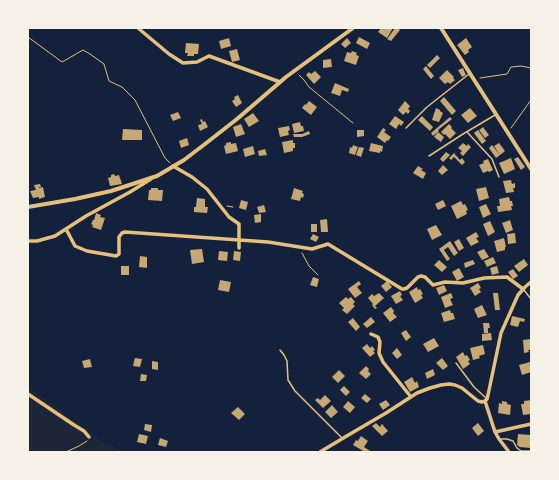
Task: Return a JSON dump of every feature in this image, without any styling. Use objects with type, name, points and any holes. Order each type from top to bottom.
[{"type":"street","points":[[138,28],[169,54],[183,63],[196,62],[209,56],[280,82]]},
{"type":"street","points":[[28,241],[55,236],[86,216],[184,160],[232,123],[294,70],[353,28]]},
{"type":"street","points":[[441,28],[531,169]]},
{"type":"street","points":[[173,166],[192,177],[207,189],[229,217],[239,224],[239,248]]},
{"type":"street","points":[[28,207],[111,191],[157,176]]},
{"type":"street","points":[[66,229],[75,246],[116,256],[119,254],[120,237],[122,233],[125,232],[268,242],[312,249],[328,244],[404,289],[421,276],[425,277],[433,285],[445,282],[463,283],[484,278],[507,277],[523,289]]},
{"type":"street","points":[[509,452],[494,432],[486,400],[501,334],[514,301],[523,289],[531,282]]},
{"type":"street","points":[[371,334],[378,337],[380,342],[380,357],[383,362],[411,397]]},
{"type":"street","points":[[320,452],[423,390],[441,385],[455,384],[478,400],[482,402],[486,400]]},
{"type":"street","points":[[28,394],[84,431],[89,437]]},
{"type":"street","points":[[494,432],[531,424]]},
{"type":"lane","points":[[406,128],[427,107],[471,73]]},
{"type":"lane","points":[[430,156],[497,114]]},
{"type":"lane","points":[[467,132],[492,159],[499,177]]},
{"type":"lane","points":[[523,289],[531,299]]},
{"type":"lane","points":[[280,350],[284,354],[287,361],[288,380],[295,391],[342,438]]},
{"type":"lane","points":[[456,363],[486,400]]},
{"type":"lane","points":[[499,439],[513,441],[517,448],[521,451],[531,451]]},
{"type":"path","points":[[28,37],[62,62],[83,50],[104,64],[109,81],[122,87],[135,100],[165,158],[173,166]]},
{"type":"path","points":[[474,79],[506,74],[511,67],[521,66],[531,68]]},
{"type":"path","points":[[294,70],[309,87],[353,123]]},
{"type":"path","points":[[508,131],[531,100]]},
{"type":"path","points":[[299,247],[309,266],[318,275]]},
{"type":"path","points":[[66,452],[85,442],[89,437]]},
{"type":"shaded area","points":[[28,386],[103,442],[125,452],[28,452]]},
{"type":"building","points":[[381,28],[393,28],[387,38],[378,32]]},
{"type":"building","points":[[395,28],[400,30],[391,41],[387,39]]},
{"type":"building","points":[[359,37],[370,43],[367,49],[356,43]]},
{"type":"building","points":[[229,38],[231,46],[221,49],[219,41]]},
{"type":"building","points":[[347,38],[351,43],[345,48],[341,44]]},
{"type":"building","points":[[466,38],[472,47],[465,55],[457,45]]},
{"type":"building","points":[[186,43],[199,44],[198,54],[194,54],[194,56],[187,56],[188,53],[185,53]]},
{"type":"building","points":[[237,49],[240,60],[232,62],[229,51]]},
{"type":"building","points":[[352,51],[357,53],[356,55],[359,56],[356,65],[344,61],[347,52],[351,53]]},
{"type":"building","points":[[437,55],[440,58],[430,68],[427,65]]},
{"type":"building","points":[[331,59],[332,67],[323,68],[323,60]]},
{"type":"building","points":[[426,66],[434,76],[431,79],[423,69]]},
{"type":"building","points":[[463,68],[466,75],[462,77],[458,70]]},
{"type":"building","points":[[447,70],[455,80],[450,84],[448,82],[445,84],[439,78]]},
{"type":"building","points":[[315,71],[321,77],[314,84],[306,75],[309,72],[311,74]]},
{"type":"building","points":[[335,83],[349,89],[348,92],[342,90],[340,96],[331,93]]},
{"type":"building","points":[[238,95],[242,103],[236,107],[232,101],[235,99],[234,97]]},
{"type":"building","points":[[444,97],[456,111],[452,115],[440,101]]},
{"type":"building","points":[[309,101],[317,107],[311,115],[302,108]]},
{"type":"building","points":[[405,101],[410,106],[408,109],[410,111],[408,114],[406,112],[403,115],[398,110]]},
{"type":"building","points":[[436,108],[443,113],[439,122],[432,120]]},
{"type":"building","points":[[470,108],[477,116],[468,123],[461,115]]},
{"type":"building","points":[[178,112],[181,118],[173,121],[170,115]]},
{"type":"building","points":[[253,113],[259,121],[249,127],[244,119]]},
{"type":"building","points":[[395,116],[404,122],[401,126],[399,124],[396,129],[389,124]]},
{"type":"building","points":[[422,116],[433,127],[430,131],[418,120]]},
{"type":"building","points":[[450,117],[452,119],[433,136],[431,133]]},
{"type":"building","points":[[202,119],[208,127],[200,131],[198,125],[202,124],[200,120]]},
{"type":"building","points":[[300,122],[304,131],[294,133],[292,124]]},
{"type":"building","points":[[241,124],[245,134],[236,137],[233,127]]},
{"type":"building","points":[[449,124],[456,133],[450,139],[441,132]]},
{"type":"building","points":[[289,126],[289,135],[280,137],[278,128]]},
{"type":"building","points":[[483,127],[489,135],[485,138],[479,130]]},
{"type":"building","points":[[383,128],[386,130],[384,132],[391,137],[385,143],[377,137]]},
{"type":"building","points":[[123,129],[142,130],[142,140],[122,140]]},
{"type":"building","points":[[357,130],[364,130],[364,136],[357,137]]},
{"type":"building","points":[[478,130],[486,141],[482,144],[474,133]]},
{"type":"building","points":[[309,131],[310,134],[302,137],[294,137],[293,134],[302,134]]},
{"type":"building","points":[[438,132],[444,137],[441,142],[434,137]]},
{"type":"building","points":[[187,138],[189,145],[181,148],[179,141]]},
{"type":"building","points":[[293,140],[293,143],[295,143],[295,148],[293,148],[293,151],[284,153],[282,142]]},
{"type":"building","points":[[231,142],[231,144],[236,143],[238,151],[226,154],[224,146],[226,143]]},
{"type":"building","points":[[371,143],[383,146],[382,152],[369,151]]},
{"type":"building","points":[[463,143],[467,146],[468,144],[471,147],[463,156],[460,153],[462,151],[458,148]]},
{"type":"building","points":[[499,143],[505,151],[500,155],[494,146]]},
{"type":"building","points":[[353,145],[358,147],[355,155],[349,153],[350,147],[352,148]]},
{"type":"building","points":[[492,145],[500,155],[496,158],[489,148]]},
{"type":"building","points":[[253,146],[255,154],[245,157],[243,149]]},
{"type":"building","points":[[359,147],[364,148],[361,157],[356,155]]},
{"type":"building","points":[[265,149],[267,155],[259,156],[258,151]]},
{"type":"building","points":[[446,152],[450,155],[443,162],[440,159]]},
{"type":"building","points":[[454,153],[460,160],[462,158],[465,162],[462,165],[454,157],[451,160],[449,158]]},
{"type":"building","points":[[518,157],[525,167],[521,170],[514,159]]},
{"type":"building","points":[[511,158],[515,169],[504,174],[499,163]]},
{"type":"building","points":[[488,159],[493,170],[483,173],[479,165]]},
{"type":"building","points":[[443,165],[448,170],[442,175],[438,171]]},
{"type":"building","points":[[418,166],[426,173],[423,179],[413,173]]},
{"type":"building","points":[[114,174],[115,176],[119,175],[122,184],[110,186],[108,178]]},
{"type":"building","points":[[511,180],[512,184],[515,183],[515,188],[513,188],[514,192],[506,193],[503,181]]},
{"type":"building","points":[[40,184],[41,187],[39,188],[43,187],[45,197],[39,199],[39,197],[33,198],[30,191],[36,190],[34,185]]},
{"type":"building","points":[[486,187],[489,198],[479,201],[476,189]]},
{"type":"building","points":[[151,188],[163,190],[162,201],[148,200],[149,190],[151,190]]},
{"type":"building","points":[[294,188],[303,191],[303,198],[301,197],[300,201],[291,199]]},
{"type":"building","points":[[509,197],[510,201],[512,201],[512,210],[498,212],[497,206],[500,206],[499,199]]},
{"type":"building","points":[[197,198],[205,199],[205,207],[208,207],[207,213],[194,212]]},
{"type":"building","points":[[241,200],[248,202],[246,210],[239,208]]},
{"type":"building","points":[[443,200],[446,206],[438,210],[435,204]]},
{"type":"building","points":[[461,201],[463,205],[465,204],[468,210],[466,211],[467,214],[457,219],[451,206]]},
{"type":"building","points":[[486,204],[491,214],[483,218],[479,207]]},
{"type":"building","points":[[264,205],[266,212],[259,213],[257,207]]},
{"type":"building","points":[[96,213],[101,215],[100,217],[105,218],[101,230],[92,227],[93,225],[91,224]]},
{"type":"building","points":[[261,214],[261,222],[255,223],[254,215]]},
{"type":"building","points":[[327,219],[328,232],[321,232],[320,220]]},
{"type":"building","points":[[510,220],[513,230],[506,233],[502,223]]},
{"type":"building","points":[[490,221],[495,232],[488,236],[483,224]]},
{"type":"building","points":[[311,224],[317,224],[317,232],[311,232]]},
{"type":"building","points":[[436,225],[442,235],[432,240],[427,229]]},
{"type":"building","points":[[476,232],[479,237],[476,238],[479,242],[471,246],[466,238]]},
{"type":"building","points":[[515,233],[516,243],[508,244],[507,234]]},
{"type":"building","points":[[313,234],[319,237],[316,242],[310,239]]},
{"type":"building","points":[[504,238],[506,247],[505,250],[497,252],[494,241]]},
{"type":"building","points":[[459,239],[464,248],[459,251],[454,242]]},
{"type":"building","points":[[450,241],[458,253],[454,256],[448,247],[444,250],[450,259],[447,261],[439,249]]},
{"type":"building","points":[[202,249],[204,262],[192,264],[190,250]]},
{"type":"building","points":[[484,249],[489,257],[482,260],[477,252]]},
{"type":"building","points":[[219,251],[228,252],[227,261],[218,260]]},
{"type":"building","points":[[234,251],[241,252],[240,261],[233,260]]},
{"type":"building","points":[[140,256],[147,257],[147,268],[139,267]]},
{"type":"building","points":[[493,257],[496,263],[487,267],[484,261]]},
{"type":"building","points":[[524,259],[528,265],[519,272],[514,266]]},
{"type":"building","points":[[439,260],[447,267],[442,272],[434,265]]},
{"type":"building","points":[[473,260],[475,264],[465,268],[464,263]]},
{"type":"building","points":[[121,266],[129,266],[129,275],[121,275]]},
{"type":"building","points":[[497,266],[499,273],[492,275],[490,268]]},
{"type":"building","points":[[459,268],[464,277],[457,281],[452,272]]},
{"type":"building","points":[[513,269],[518,276],[513,279],[508,272]]},
{"type":"building","points":[[313,277],[319,279],[317,287],[310,285]]},
{"type":"building","points":[[220,280],[231,282],[229,292],[218,290]]},
{"type":"building","points":[[359,281],[361,284],[357,287],[362,293],[355,298],[348,289]]},
{"type":"building","points":[[387,281],[392,287],[386,292],[381,286]]},
{"type":"building","points":[[478,283],[481,288],[479,289],[481,292],[475,296],[470,288]]},
{"type":"building","points":[[444,285],[447,291],[439,295],[436,288]]},
{"type":"building","points":[[417,287],[423,294],[421,295],[423,298],[415,303],[409,292]]},
{"type":"building","points":[[400,291],[402,295],[400,296],[403,300],[396,304],[391,296]]},
{"type":"building","points":[[379,293],[384,298],[375,306],[377,308],[375,309],[368,298],[372,294],[374,296]]},
{"type":"building","points":[[451,293],[453,298],[450,299],[453,305],[445,308],[441,297]]},
{"type":"building","points":[[493,293],[498,293],[500,310],[495,310]]},
{"type":"building","points":[[346,297],[348,299],[351,297],[355,302],[353,304],[355,306],[347,314],[342,310],[344,308],[339,303]]},
{"type":"building","points":[[482,305],[487,315],[478,318],[474,309]]},
{"type":"building","points":[[391,307],[394,311],[393,313],[397,317],[390,322],[383,313]]},
{"type":"building","points":[[450,310],[455,319],[444,322],[441,313]]},
{"type":"building","points":[[512,316],[525,319],[524,322],[520,321],[518,327],[510,325]]},
{"type":"building","points":[[371,317],[375,322],[367,328],[363,324]]},
{"type":"building","points":[[353,318],[360,327],[356,331],[348,322]]},
{"type":"building","points":[[483,323],[489,323],[490,328],[488,328],[488,333],[484,333]]},
{"type":"building","points":[[406,330],[411,337],[406,341],[401,333]]},
{"type":"building","points":[[491,333],[492,340],[482,341],[482,334]]},
{"type":"building","points":[[434,338],[439,346],[428,352],[423,344]]},
{"type":"building","points":[[531,339],[531,350],[524,353],[523,340]]},
{"type":"building","points":[[367,344],[370,348],[372,346],[375,350],[373,351],[375,353],[370,357],[362,348]]},
{"type":"building","points":[[483,345],[485,354],[479,356],[480,358],[473,360],[470,348]]},
{"type":"building","points":[[397,348],[402,355],[397,359],[392,353]]},
{"type":"building","points":[[463,352],[470,360],[468,361],[470,364],[463,369],[456,357]]},
{"type":"building","points":[[135,358],[142,359],[140,367],[133,366]]},
{"type":"building","points":[[442,358],[448,366],[443,370],[436,363]]},
{"type":"building","points":[[90,359],[92,367],[84,368],[82,361]]},
{"type":"building","points":[[152,361],[158,362],[158,370],[152,369]]},
{"type":"building","points":[[530,362],[531,372],[522,375],[519,365]]},
{"type":"building","points":[[366,366],[371,374],[366,379],[359,373]]},
{"type":"building","points":[[433,369],[435,375],[427,379],[425,373]]},
{"type":"building","points":[[339,370],[345,376],[338,383],[332,377]]},
{"type":"building","points":[[141,374],[147,375],[146,381],[140,381]]},
{"type":"building","points":[[412,377],[415,383],[417,381],[419,387],[410,392],[404,382]]},
{"type":"building","points":[[344,386],[350,392],[346,396],[340,390]]},
{"type":"building","points":[[365,394],[371,399],[367,403],[361,398]]},
{"type":"building","points":[[325,395],[331,401],[323,408],[315,400],[318,398],[320,400]]},
{"type":"building","points":[[386,400],[390,405],[383,410],[379,404]]},
{"type":"building","points":[[531,400],[531,414],[523,415],[521,404],[524,404],[524,401]]},
{"type":"building","points":[[348,401],[355,407],[350,413],[343,407]]},
{"type":"building","points":[[502,401],[511,405],[510,415],[498,413],[499,403],[502,404]]},
{"type":"building","points":[[332,405],[338,412],[331,418],[325,412]]},
{"type":"building","points":[[238,407],[245,414],[239,420],[231,413]]},
{"type":"building","points":[[376,423],[380,427],[382,424],[388,431],[382,436],[372,426]]},
{"type":"building","points":[[478,423],[484,431],[478,436],[472,428]]},
{"type":"building","points":[[145,424],[152,425],[151,432],[144,430]]},
{"type":"building","points":[[139,434],[148,436],[146,444],[137,442]]},
{"type":"building","points":[[518,434],[531,435],[531,448],[519,447],[517,445]]},
{"type":"building","points":[[361,436],[368,441],[364,447],[370,451],[369,452],[365,452],[353,445]]},
{"type":"building","points":[[160,438],[168,441],[166,447],[158,445]]}]
